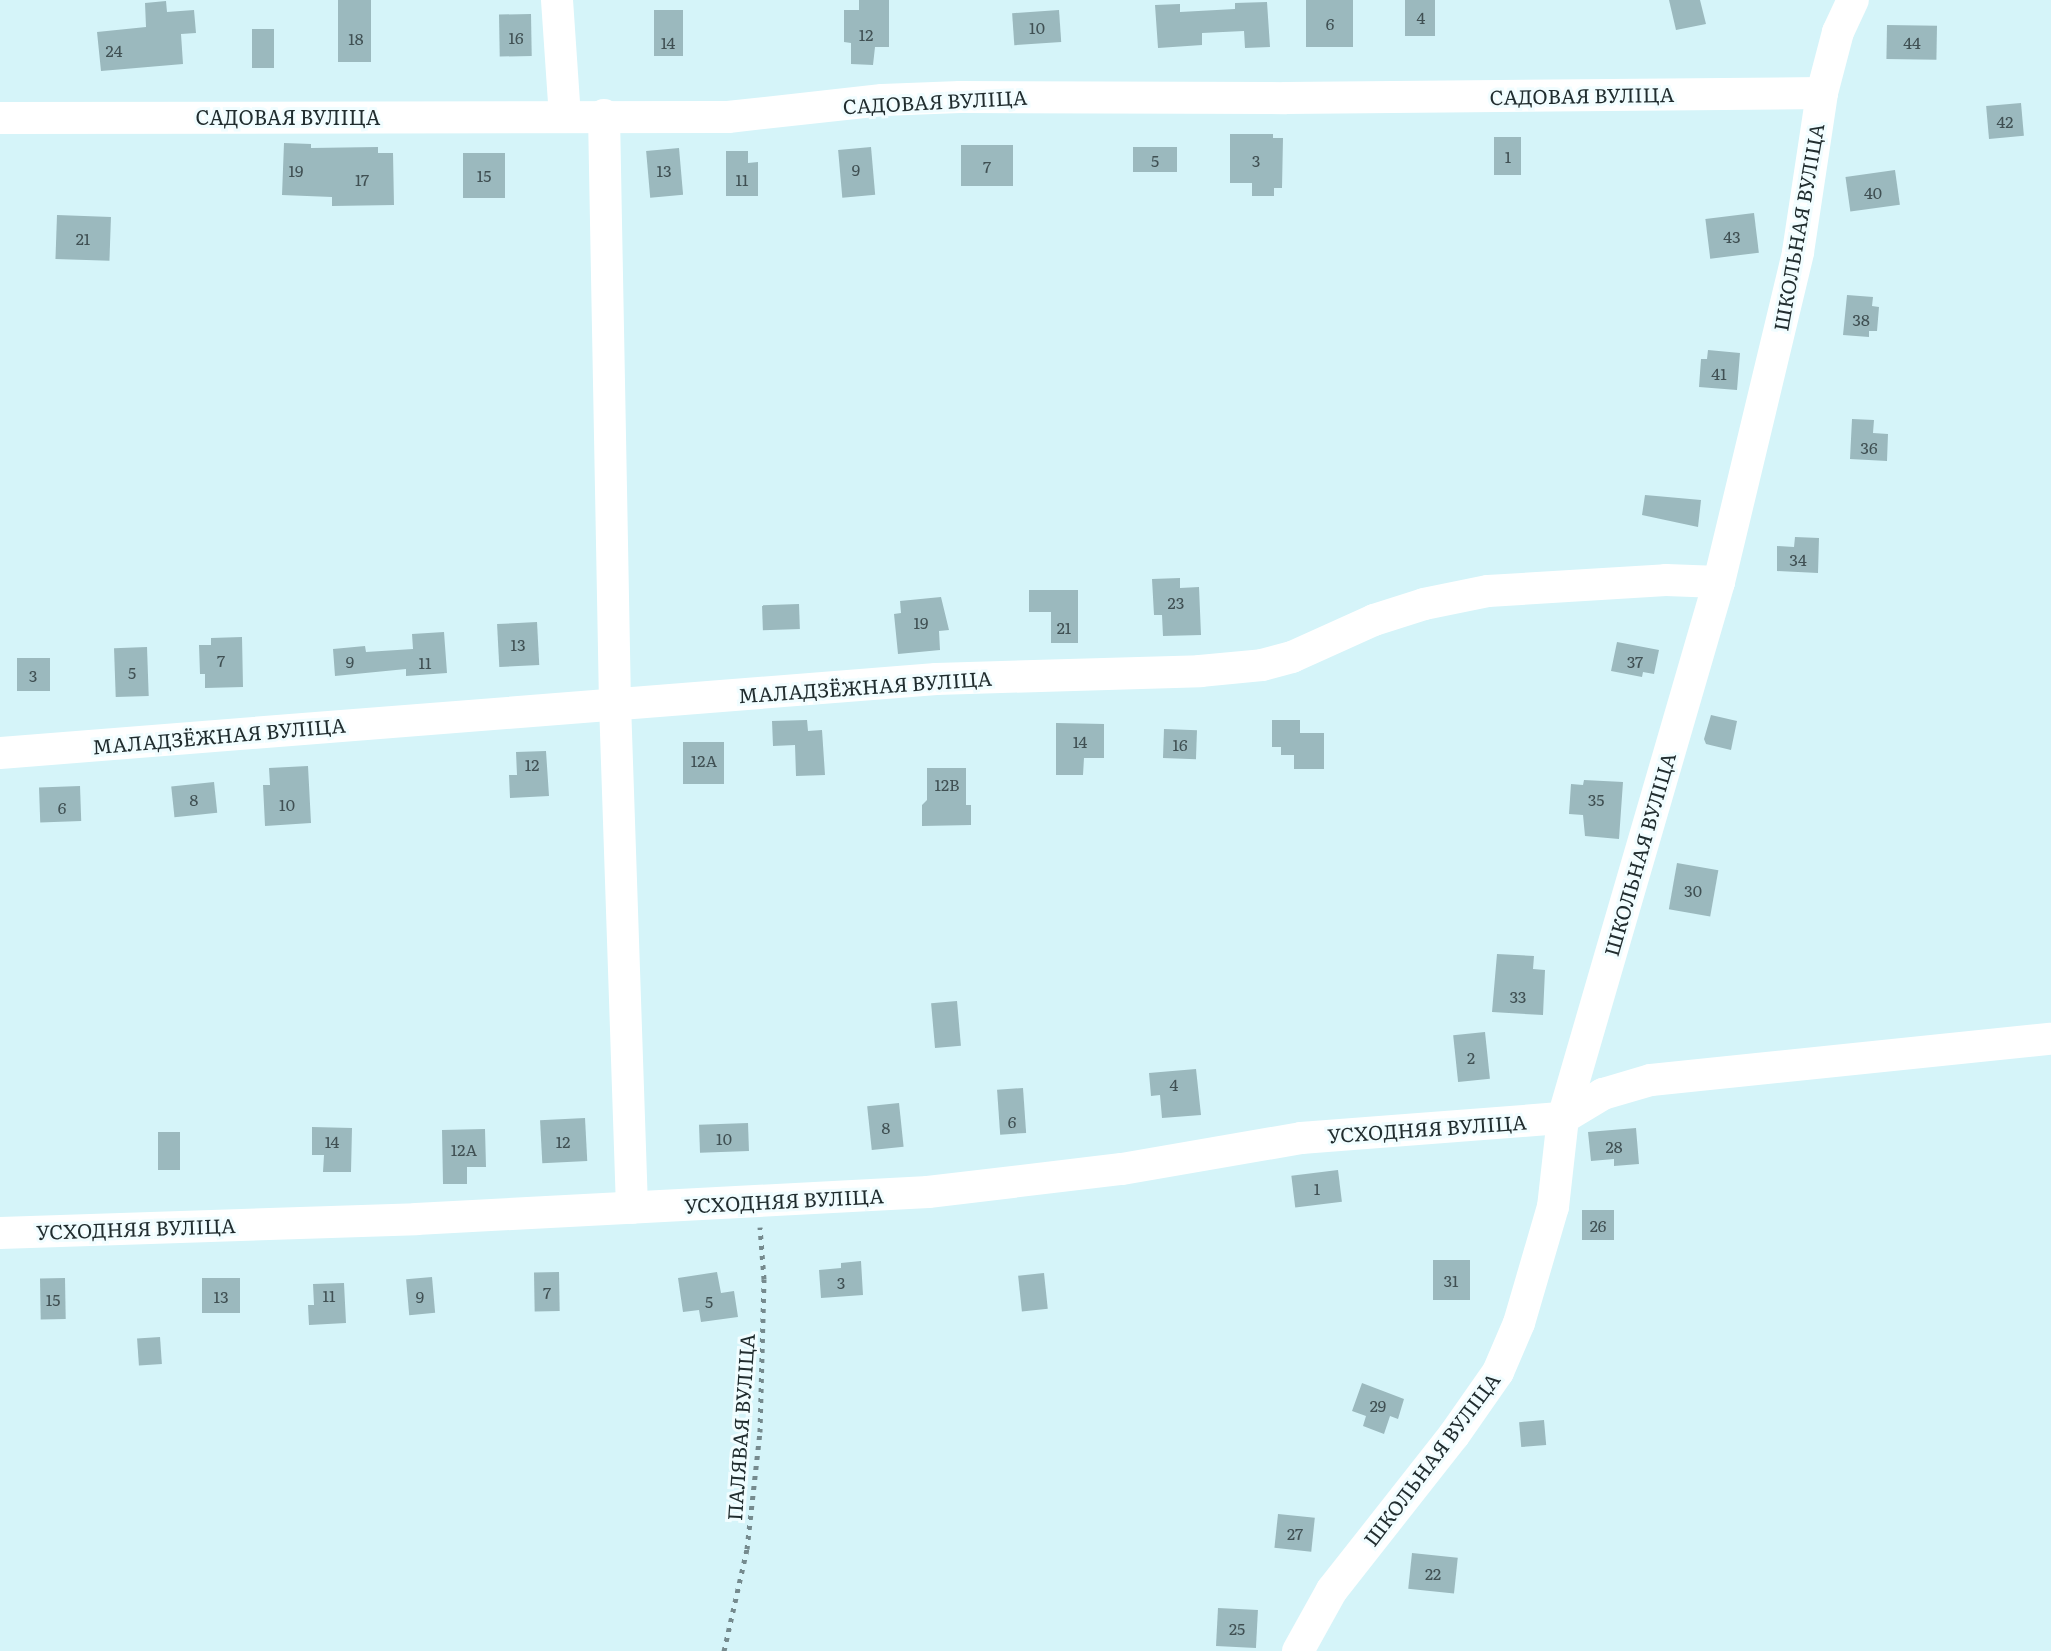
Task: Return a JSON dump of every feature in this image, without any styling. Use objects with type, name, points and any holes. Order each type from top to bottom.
[{"type":"street","points":[[557,0],[565,116]]},
{"type":"street","name":"ШКОЛЬНАЯ ВУЛІЦА","points":[[1298,1651],[1332,1590],[1454,1435],[1498,1372],[1519,1323],[1553,1207],[1563,1118],[1719,582],[1798,252],[1822,93],[1838,32],[1853,0]]},
{"type":"street","name":"САДОВАЯ ВУЛІЦА","points":[[0,118],[728,117],[882,100],[960,97],[1286,98],[1822,93]]},
{"type":"street","points":[[604,115],[615,703],[632,1208]]},
{"type":"street","name":"МАЛАДЗЁЖНАЯ ВУЛІЦА","points":[[0,753],[936,679],[1200,671],[1262,665],[1292,657],[1374,620],[1461,596],[1590,584],[1719,582]]},
{"type":"street","points":[[1563,1118],[1603,1094],[1651,1080],[2051,1039]]},
{"type":"street","name":"УСХОДНЯЯ ВУЛІЦА","points":[[0,1233],[416,1219],[928,1192],[1122,1169],[1301,1138],[1563,1118]]},
{"type":"path","name":"ПАЛЯВАЯ ВУЛІЦА","points":[[724,1651],[747,1549],[760,1432],[764,1279],[757,1202]]},
{"type":"building","points":[[338,0],[371,0],[371,62],[338,62]]},
{"type":"building","points":[[859,0],[889,0],[889,47],[875,47],[873,65],[851,64],[851,43],[844,42],[844,10],[859,10]]},
{"type":"building","points":[[1306,0],[1353,0],[1353,47],[1306,47]]},
{"type":"building","points":[[1405,0],[1435,0],[1435,36],[1405,36]]},
{"type":"building","points":[[1669,0],[1700,0],[1706,24],[1676,30]]},
{"type":"building","points":[[166,1],[167,12],[194,10],[196,33],[181,34],[183,64],[101,71],[97,32],[146,27],[145,3]]},
{"type":"building","points":[[1267,2],[1270,47],[1245,48],[1244,31],[1202,33],[1202,45],[1158,48],[1155,5],[1180,4],[1180,12],[1235,9],[1235,3]]},
{"type":"building","points":[[654,10],[683,10],[683,56],[654,56]]},
{"type":"building","points":[[1059,10],[1061,42],[1014,45],[1012,13]]},
{"type":"building","points":[[531,14],[532,56],[500,57],[499,15]]},
{"type":"building","points":[[1887,25],[1937,26],[1936,60],[1886,59]]},
{"type":"building","points":[[252,29],[274,29],[274,68],[252,68]]},
{"type":"building","points":[[2021,103],[2024,136],[1989,139],[1986,106]]},
{"type":"building","points":[[1230,134],[1273,134],[1273,138],[1283,138],[1282,188],[1274,188],[1274,196],[1252,196],[1252,183],[1230,183]]},
{"type":"building","points":[[1494,137],[1521,137],[1521,175],[1494,175]]},
{"type":"building","points":[[284,143],[311,144],[311,148],[378,147],[378,153],[393,153],[394,205],[332,206],[332,197],[282,195]]},
{"type":"building","points":[[961,145],[1013,145],[1013,186],[961,186]]},
{"type":"building","points":[[871,147],[875,195],[842,198],[838,150]]},
{"type":"building","points":[[1133,147],[1177,147],[1177,172],[1133,172]]},
{"type":"building","points":[[679,148],[683,195],[650,198],[646,151]]},
{"type":"building","points":[[726,151],[748,151],[748,163],[758,162],[758,196],[726,196]]},
{"type":"building","points":[[463,153],[505,153],[505,198],[463,198]]},
{"type":"building","points":[[1895,170],[1900,205],[1850,212],[1845,177]]},
{"type":"building","points":[[1754,213],[1759,253],[1710,259],[1705,219]]},
{"type":"building","points":[[57,215],[111,217],[109,261],[55,259]]},
{"type":"building","points":[[1847,295],[1873,297],[1872,306],[1879,307],[1877,331],[1869,331],[1869,337],[1843,335]]},
{"type":"building","points":[[1708,350],[1740,353],[1737,390],[1699,387],[1701,359],[1707,359]]},
{"type":"building","points":[[1852,419],[1874,420],[1873,433],[1888,434],[1887,461],[1850,459]]},
{"type":"building","points":[[1645,495],[1701,500],[1698,527],[1642,515]]},
{"type":"building","points":[[1795,537],[1819,538],[1818,573],[1777,571],[1777,546],[1794,547]]},
{"type":"building","points":[[1180,578],[1180,588],[1199,587],[1201,635],[1163,636],[1162,615],[1154,615],[1152,579]]},
{"type":"building","points":[[1029,590],[1078,590],[1078,643],[1051,643],[1051,612],[1029,612]]},
{"type":"building","points":[[941,597],[949,630],[939,631],[940,650],[898,654],[894,614],[901,613],[900,601]]},
{"type":"building","points":[[799,604],[800,629],[763,630],[762,605]]},
{"type":"building","points":[[537,622],[539,665],[499,667],[497,624]]},
{"type":"building","points":[[444,632],[447,673],[406,676],[406,669],[335,676],[333,649],[365,646],[366,652],[413,649],[412,634]]},
{"type":"building","points":[[242,637],[243,687],[205,688],[205,674],[200,674],[199,645],[211,645],[211,638]]},
{"type":"building","points":[[1617,642],[1659,650],[1654,674],[1643,672],[1642,677],[1611,671]]},
{"type":"building","points":[[147,647],[149,696],[116,697],[114,648]]},
{"type":"building","points":[[17,658],[50,658],[50,691],[17,691]]},
{"type":"building","points":[[1711,715],[1737,721],[1731,750],[1706,744],[1704,739]]},
{"type":"building","points":[[807,720],[808,731],[822,730],[825,775],[796,776],[795,745],[773,746],[772,721]]},
{"type":"building","points":[[1272,720],[1300,720],[1300,733],[1324,733],[1324,769],[1294,769],[1294,755],[1281,755],[1281,747],[1272,747]]},
{"type":"building","points":[[1056,723],[1104,724],[1104,758],[1084,758],[1083,775],[1056,775]]},
{"type":"building","points":[[1164,729],[1197,730],[1196,759],[1163,758]]},
{"type":"building","points":[[683,742],[724,742],[724,784],[683,784]]},
{"type":"building","points":[[546,751],[549,796],[510,798],[509,775],[517,775],[516,752]]},
{"type":"building","points":[[308,766],[311,823],[265,826],[263,785],[270,785],[269,768]]},
{"type":"building","points":[[927,768],[966,768],[966,805],[971,805],[971,825],[922,826],[922,805],[927,800]]},
{"type":"building","points":[[1584,780],[1623,782],[1619,839],[1585,836],[1583,815],[1569,814],[1571,784],[1583,785]]},
{"type":"building","points":[[214,782],[217,813],[174,817],[171,786]]},
{"type":"building","points":[[80,786],[81,821],[40,822],[39,787]]},
{"type":"building","points":[[1677,863],[1718,870],[1710,917],[1669,909]]},
{"type":"building","points":[[1497,954],[1534,956],[1533,969],[1545,970],[1543,1015],[1492,1012]]},
{"type":"building","points":[[957,1001],[961,1046],[935,1048],[931,1003]]},
{"type":"building","points":[[1485,1032],[1490,1079],[1458,1082],[1453,1035]]},
{"type":"building","points":[[1196,1069],[1201,1115],[1162,1118],[1160,1095],[1151,1096],[1149,1073]]},
{"type":"building","points":[[1023,1088],[1026,1133],[1000,1135],[997,1090]]},
{"type":"building","points":[[899,1103],[904,1147],[872,1150],[867,1106]]},
{"type":"building","points":[[585,1118],[587,1161],[542,1163],[540,1120]]},
{"type":"building","points":[[748,1123],[749,1151],[700,1153],[699,1125]]},
{"type":"building","points":[[312,1127],[352,1128],[351,1172],[323,1172],[324,1155],[312,1155]]},
{"type":"building","points":[[1636,1128],[1639,1164],[1614,1166],[1614,1159],[1591,1161],[1588,1132]]},
{"type":"building","points":[[485,1129],[486,1167],[467,1167],[467,1184],[443,1184],[442,1130]]},
{"type":"building","points":[[158,1132],[180,1132],[180,1170],[158,1170]]},
{"type":"building","points":[[1338,1170],[1342,1202],[1295,1207],[1291,1176]]},
{"type":"building","points":[[1582,1210],[1614,1210],[1614,1240],[1582,1240]]},
{"type":"building","points":[[1433,1260],[1470,1260],[1470,1300],[1433,1300]]},
{"type":"building","points":[[861,1261],[863,1295],[821,1298],[819,1270],[841,1268],[841,1263]]},
{"type":"building","points":[[534,1272],[559,1272],[560,1311],[535,1311]]},
{"type":"building","points":[[717,1272],[721,1293],[734,1291],[738,1317],[701,1322],[699,1310],[683,1312],[678,1278]]},
{"type":"building","points":[[1044,1273],[1048,1309],[1022,1312],[1018,1276]]},
{"type":"building","points":[[432,1277],[435,1313],[409,1315],[406,1279]]},
{"type":"building","points":[[40,1278],[65,1278],[66,1319],[41,1319]]},
{"type":"building","points":[[202,1278],[240,1278],[240,1313],[202,1313]]},
{"type":"building","points":[[344,1283],[346,1323],[309,1325],[308,1305],[314,1305],[313,1284]]},
{"type":"building","points":[[160,1337],[162,1364],[139,1366],[137,1339]]},
{"type":"building","points":[[1362,1383],[1404,1399],[1398,1419],[1390,1416],[1384,1434],[1363,1426],[1366,1416],[1352,1411]]},
{"type":"building","points":[[1544,1420],[1546,1445],[1521,1447],[1519,1422]]},
{"type":"building","points":[[1278,1514],[1315,1518],[1311,1552],[1274,1548]]},
{"type":"building","points":[[1412,1553],[1458,1558],[1454,1594],[1408,1589]]},
{"type":"building","points":[[1218,1608],[1258,1610],[1256,1648],[1216,1646]]}]
